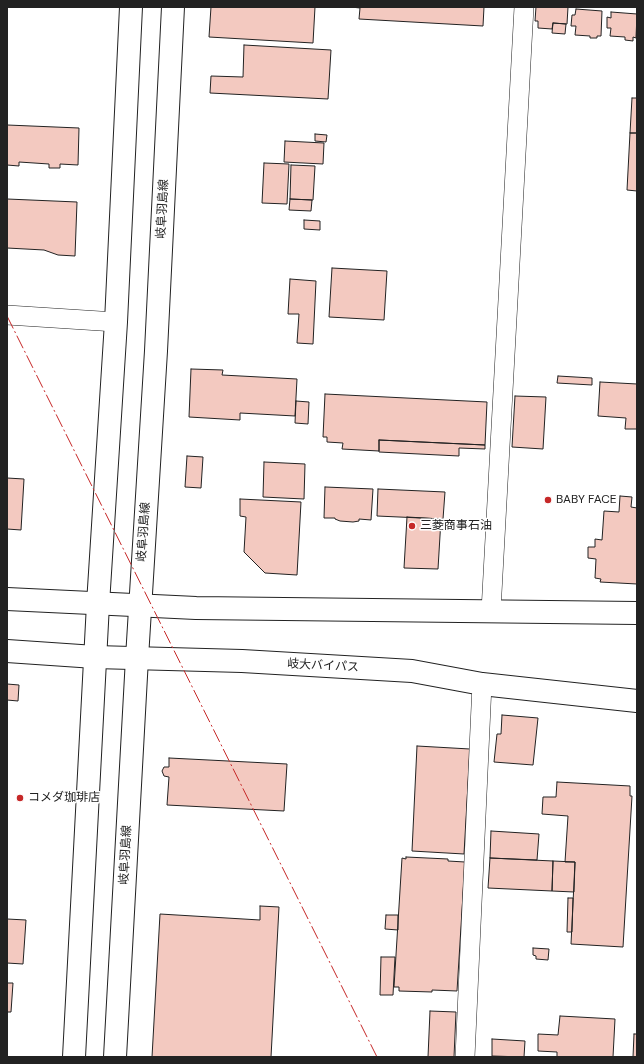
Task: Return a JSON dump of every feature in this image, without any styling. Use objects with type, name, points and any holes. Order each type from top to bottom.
[{"type":"main road","points":[[74,1057],[98,604],[116,322],[131,7]]},
{"type":"main road","name":"岐阜羽島線","points":[[115,1057],[136,658],[156,351],[172,7]]},
{"type":"main road","points":[[7,599],[196,608],[637,613]]},
{"type":"main road","name":"岐大バイパス","points":[[7,651],[95,657],[242,661],[412,671],[482,684],[637,701]]},
{"type":"street","points":[[491,611],[524,7]]},
{"type":"street","points":[[7,315],[116,322]]},
{"type":"street","points":[[465,1057],[482,684]]},
{"type":"building","points":[[211,7],[315,7],[313,43],[209,37]]},
{"type":"building","points":[[351,7],[484,7],[483,26],[359,19],[360,8]]},
{"type":"building","points":[[536,7],[568,7],[567,24],[553,23],[552,29],[538,28],[538,21],[535,21]]},
{"type":"building","points":[[576,9],[602,11],[601,36],[597,36],[597,38],[590,38],[590,36],[575,35],[576,26],[571,26],[572,15],[575,15]]},
{"type":"building","points":[[611,12],[637,14],[636,38],[633,37],[633,41],[625,40],[625,37],[610,36],[611,28],[607,28],[607,17],[611,18]]},
{"type":"building","points":[[553,23],[566,24],[565,34],[552,33]]},
{"type":"building","points":[[244,45],[331,50],[328,99],[210,93],[211,76],[243,77]]},
{"type":"building","points":[[632,98],[637,98],[637,133],[630,133]]},
{"type":"building","points":[[7,125],[79,128],[78,165],[60,164],[60,168],[49,168],[49,164],[19,162],[19,166],[7,165]]},
{"type":"building","points":[[630,133],[637,133],[637,191],[627,190]]},
{"type":"building","points":[[315,134],[327,135],[326,142],[315,141]]},
{"type":"building","points":[[285,141],[324,143],[323,164],[284,162]]},
{"type":"building","points":[[264,163],[289,164],[287,204],[262,203]]},
{"type":"building","points":[[291,165],[315,166],[313,200],[290,199]]},
{"type":"building","points":[[7,199],[77,202],[75,256],[58,255],[44,250],[7,248]]},
{"type":"building","points":[[290,199],[312,200],[311,211],[289,210]]},
{"type":"building","points":[[304,220],[320,221],[320,230],[304,229]]},
{"type":"building","points":[[332,268],[387,271],[384,320],[329,317]]},
{"type":"building","points":[[290,279],[316,281],[313,344],[297,343],[299,314],[288,314]]},
{"type":"building","points":[[191,369],[223,370],[222,375],[297,379],[295,416],[240,413],[240,420],[189,417]]},
{"type":"building","points":[[558,376],[592,378],[592,385],[557,383]]},
{"type":"building","points":[[600,382],[637,384],[637,429],[625,429],[626,418],[598,416]]},
{"type":"building","points":[[325,394],[487,402],[485,445],[379,440],[379,451],[342,449],[343,443],[327,442],[327,437],[323,437]]},
{"type":"building","points":[[515,396],[546,397],[543,449],[512,447]]},
{"type":"building","points":[[296,401],[309,402],[308,424],[295,423]]},
{"type":"building","points":[[379,440],[485,445],[485,449],[459,448],[459,456],[379,452]]},
{"type":"building","points":[[187,456],[203,457],[201,488],[185,487]]},
{"type":"building","points":[[264,462],[305,464],[304,499],[263,497]]},
{"type":"building","points":[[7,478],[24,479],[21,530],[7,529]]},
{"type":"building","points":[[325,487],[373,489],[371,520],[359,519],[359,521],[353,522],[340,521],[335,518],[324,518]]},
{"type":"building","points":[[378,489],[445,492],[443,519],[377,516]]},
{"type":"building","points":[[620,496],[632,497],[631,507],[637,508],[637,584],[600,582],[601,579],[595,578],[596,559],[588,558],[588,547],[595,547],[595,539],[602,540],[604,511],[619,512]]},
{"type":"building","points":[[240,499],[301,502],[297,575],[265,573],[244,552],[246,517],[240,516]]},
{"type":"building","points":[[407,517],[441,519],[438,569],[404,568]]},
{"type":"building","points":[[7,684],[19,685],[18,701],[7,700]]},
{"type":"building","points":[[502,715],[538,718],[533,765],[494,762],[497,734],[501,734]]},
{"type":"building","points":[[417,746],[470,749],[464,854],[412,851]]},
{"type":"building","points":[[169,758],[287,764],[284,811],[167,805],[169,777],[164,776],[162,771],[164,767],[169,767]]},
{"type":"building","points":[[557,782],[630,786],[630,796],[632,796],[623,947],[571,944],[575,862],[565,862],[568,816],[542,814],[543,797],[556,797]]},
{"type":"building","points":[[491,831],[539,834],[537,860],[490,858]]},
{"type":"building","points":[[406,857],[448,859],[448,861],[465,862],[457,991],[399,991],[399,987],[394,987],[402,858],[406,859]]},
{"type":"building","points":[[490,858],[553,861],[552,891],[488,888]]},
{"type":"building","points":[[553,861],[575,862],[574,892],[552,891]]},
{"type":"building","points":[[568,898],[573,898],[572,932],[567,932]]},
{"type":"building","points":[[260,906],[279,907],[271,1057],[152,1057],[160,914],[260,920]]},
{"type":"building","points":[[386,915],[398,915],[398,930],[385,929]]},
{"type":"building","points":[[7,919],[26,920],[23,964],[7,963]]},
{"type":"building","points":[[533,948],[549,949],[548,960],[536,959],[536,956],[533,955]]},
{"type":"building","points":[[381,957],[395,957],[393,995],[380,995]]},
{"type":"building","points":[[7,983],[13,983],[11,1012],[7,1012]]},
{"type":"building","points":[[430,1011],[456,1012],[454,1057],[428,1057]]},
{"type":"building","points":[[560,1016],[615,1019],[613,1057],[557,1057],[557,1052],[538,1051],[538,1034],[558,1035]]},
{"type":"building","points":[[634,1034],[637,1034],[637,1057],[633,1057]]},
{"type":"building","points":[[492,1039],[525,1041],[524,1057],[492,1056]]},
{"type":"power","points":[[7,316],[377,1057]]},
{"type":"place","name":"BABY FACE","points":[[548,500]]},
{"type":"place","name":"三菱商事石油","points":[[412,526]]},
{"type":"place","name":"コメダ珈琲店","points":[[20,798]]}]
